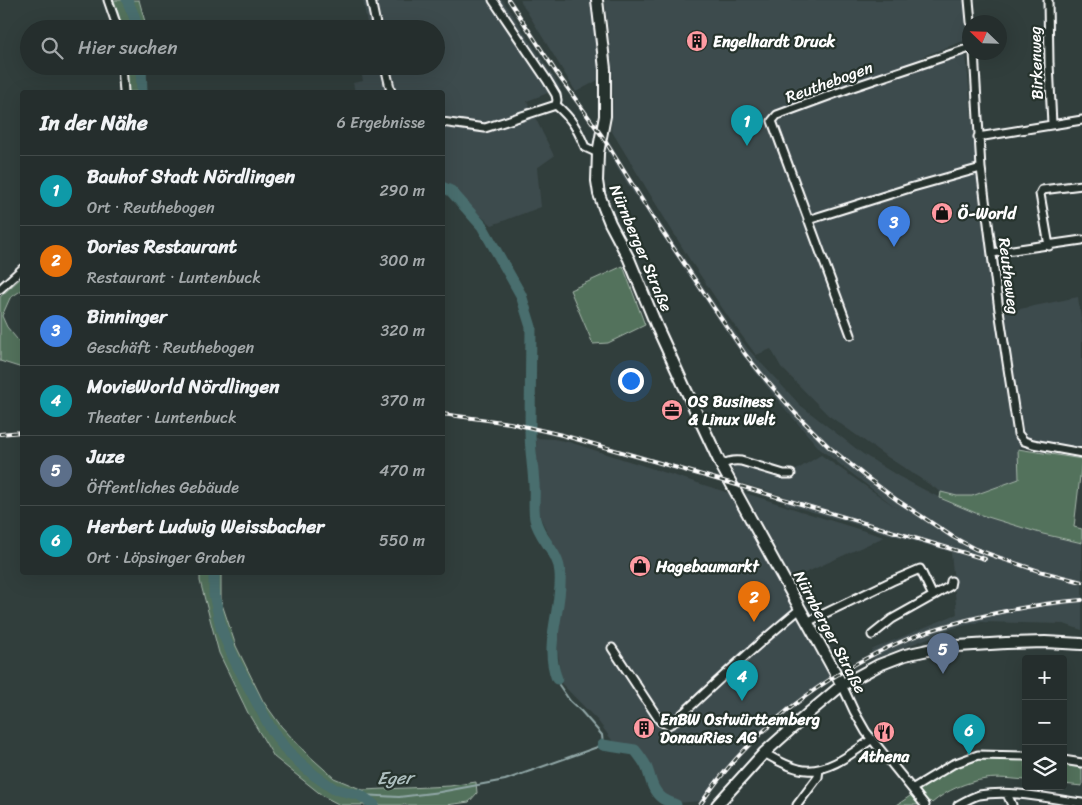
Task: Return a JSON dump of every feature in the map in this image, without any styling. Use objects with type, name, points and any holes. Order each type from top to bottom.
[{"type":"main road","name":"Nürnberger Straße","points":[[597,0],[604,46],[606,92],[605,116],[598,154],[597,181],[604,208],[721,465],[842,685]]},
{"type":"main road","points":[[717,805],[764,753],[842,685],[879,666],[905,655],[942,647],[1006,642],[1082,644]]},
{"type":"street","points":[[108,0],[115,20]]},
{"type":"street","points":[[371,0],[375,20]]},
{"type":"street","points":[[493,0],[556,95],[556,106]]},
{"type":"street","points":[[969,0],[970,15]]},
{"type":"street","name":"Birkenweg","points":[[1048,0],[1048,57],[1052,124]]},
{"type":"street","name":"Reuthebogen","points":[[852,335],[772,121],[777,115],[962,51]]},
{"type":"street","name":"Reutheweg","points":[[974,60],[981,168],[999,310],[1018,434],[1024,441],[1033,444],[1082,453]]},
{"type":"street","points":[[123,75],[124,90]]},
{"type":"street","points":[[388,75],[391,90]]},
{"type":"street","points":[[445,122],[485,128],[556,106]]},
{"type":"street","points":[[556,106],[568,115],[577,128],[585,147],[598,154]]},
{"type":"street","points":[[978,136],[1082,120]]},
{"type":"street","points":[[808,220],[981,168]]},
{"type":"street","points":[[1048,246],[1040,194],[1042,190],[1082,185]]},
{"type":"street","points":[[992,253],[1082,240]]},
{"type":"street","points":[[0,289],[20,271]]},
{"type":"street","points":[[721,465],[735,460],[784,474],[791,474]]},
{"type":"street","points":[[808,622],[920,569],[933,596]]},
{"type":"street","points":[[872,635],[892,619],[950,586],[951,580]]},
{"type":"street","points":[[612,648],[660,721],[668,725],[674,722],[737,663],[800,609]]},
{"type":"street","name":"Nürnberger Straße","points":[[842,685],[854,710],[872,739],[926,805]]},
{"type":"street","points":[[764,753],[798,769],[810,771],[832,765],[872,739]]},
{"type":"street","points":[[912,789],[953,764],[978,755],[1022,756]]},
{"type":"street","points":[[1067,761],[1082,764]]},
{"type":"street","points":[[797,805],[818,777],[819,769]]},
{"type":"street","points":[[1007,794],[1012,805]]},
{"type":"street","points":[[958,805],[977,795],[1007,794],[1038,796],[1082,803]]},
{"type":"street","points":[[1038,796],[1040,805]]},
{"type":"shaded area","points":[[363,0],[503,0],[561,88],[527,101],[554,156],[537,168],[541,207],[492,225],[459,199],[445,184],[445,90],[355,90],[353,83],[363,81],[362,75],[445,75],[445,20],[366,20]]},
{"type":"shaded area","points":[[520,0],[592,0],[600,79],[576,92]]},
{"type":"shaded area","points":[[605,0],[964,0],[962,42],[921,57],[926,64],[962,55],[962,60],[967,60],[976,165],[995,310],[1005,312],[1078,297],[1082,326],[1082,450],[1023,437],[1018,449],[1019,479],[972,496],[957,496],[941,492],[828,415],[781,367],[771,349],[756,355],[690,260],[611,130],[613,100],[612,64]]},
{"type":"shaded area","points":[[609,141],[626,171],[722,314],[747,348],[800,405],[863,454],[898,476],[940,498],[978,514],[1043,534],[1082,543],[1082,630],[1064,624],[981,622],[954,628],[874,659],[871,650],[957,614],[951,552],[785,504],[786,497],[738,482],[730,465],[739,463],[790,480],[793,472],[821,455],[898,509],[820,449],[742,355],[622,176],[608,152]]},
{"type":"shaded area","points":[[536,438],[569,442],[729,493],[831,677],[783,712],[751,739],[727,766],[701,801],[677,803],[658,789],[634,745],[614,743],[598,721],[561,683],[557,640],[565,568],[540,517]]},
{"type":"shaded area","points":[[745,493],[813,515],[884,537],[791,580]]},
{"type":"green space","points":[[114,0],[139,0],[145,20],[120,20]]},
{"type":"green space","points":[[127,75],[145,75],[145,90],[128,90]]},
{"type":"green space","points":[[623,266],[645,325],[608,343],[593,344],[570,290]]},
{"type":"green space","points":[[20,279],[20,291],[10,298],[2,316],[7,327],[20,343],[20,367],[0,361],[0,297]]},
{"type":"green space","points":[[1018,449],[1082,459],[1074,527],[1082,529],[1082,543],[1043,534],[978,514],[940,498],[941,492],[957,496],[972,496],[1019,479]]},
{"type":"green space","points":[[200,575],[221,575],[221,601],[236,646],[263,701],[281,726],[305,752],[334,778],[363,790],[450,786],[476,782],[477,793],[469,802],[447,805],[340,805],[323,796],[274,757],[248,713],[219,653]]},
{"type":"green space","points":[[979,759],[1022,759],[1022,780],[995,778],[979,780],[950,790],[932,803],[930,801],[925,805],[897,805],[954,767]]},
{"type":"green space","points":[[1067,763],[1082,765],[1082,786],[1067,784]]},
{"type":"waterway","name":"Eger","points":[[127,0],[135,20]]},
{"type":"waterway","name":"Eger","points":[[141,75],[142,90]]},
{"type":"waterway","points":[[445,188],[451,191],[482,226],[521,295],[531,327],[530,425]]},
{"type":"waterway","points":[[530,431],[535,519],[540,533],[553,552],[559,565],[560,573],[559,599],[552,652],[553,666],[557,679]]},
{"type":"waterway","name":"Eger","points":[[214,575],[214,594],[222,631],[236,663],[270,727],[284,747],[314,775],[334,789],[360,795],[374,805]]},
{"type":"waterway","name":"Eger","points":[[360,795],[399,797],[440,792],[505,780],[603,745],[602,735],[570,701],[559,685]]},
{"type":"waterway","name":"Eger","points":[[603,745],[635,750],[646,766],[658,795],[676,805]]},
{"type":"railway","points":[[509,0],[556,72],[602,136],[652,216],[745,354],[795,413],[829,447],[865,476],[953,537],[975,549],[1000,558],[1039,571],[1082,582]]},
{"type":"railway","points":[[445,414],[510,423],[562,435],[985,559]]},
{"type":"railway","points":[[0,434],[20,432]]},
{"type":"railway","points":[[700,805],[741,753],[790,708],[846,670],[875,654],[905,640],[961,621],[1028,607],[1082,600]]},
{"type":"place","name":"Engelhardt Druck","points":[[697,41]]},
{"type":"place","name":"Bauhof Stadt Nördlingen","points":[[747,146]]},
{"type":"place","name":"Ö-World","points":[[942,213]]},
{"type":"place","name":"Binninger","points":[[894,247]]},
{"type":"place","name":"OS Business & Linux Welt","points":[[672,410]]},
{"type":"place","name":"Hagebaumarkt","points":[[640,566]]},
{"type":"place","name":"Dories Restaurant","points":[[754,622]]},
{"type":"place","name":"Juze","points":[[943,674]]},
{"type":"place","name":"MovieWorld Nördlingen","points":[[742,701]]},
{"type":"place","name":"EnBW Ostwürttemberg DonauRies AG","points":[[644,728]]},
{"type":"place","name":"Athena","points":[[884,732]]},
{"type":"place","name":"Herbert Ludwig Weissbacher","points":[[969,755]]}]
